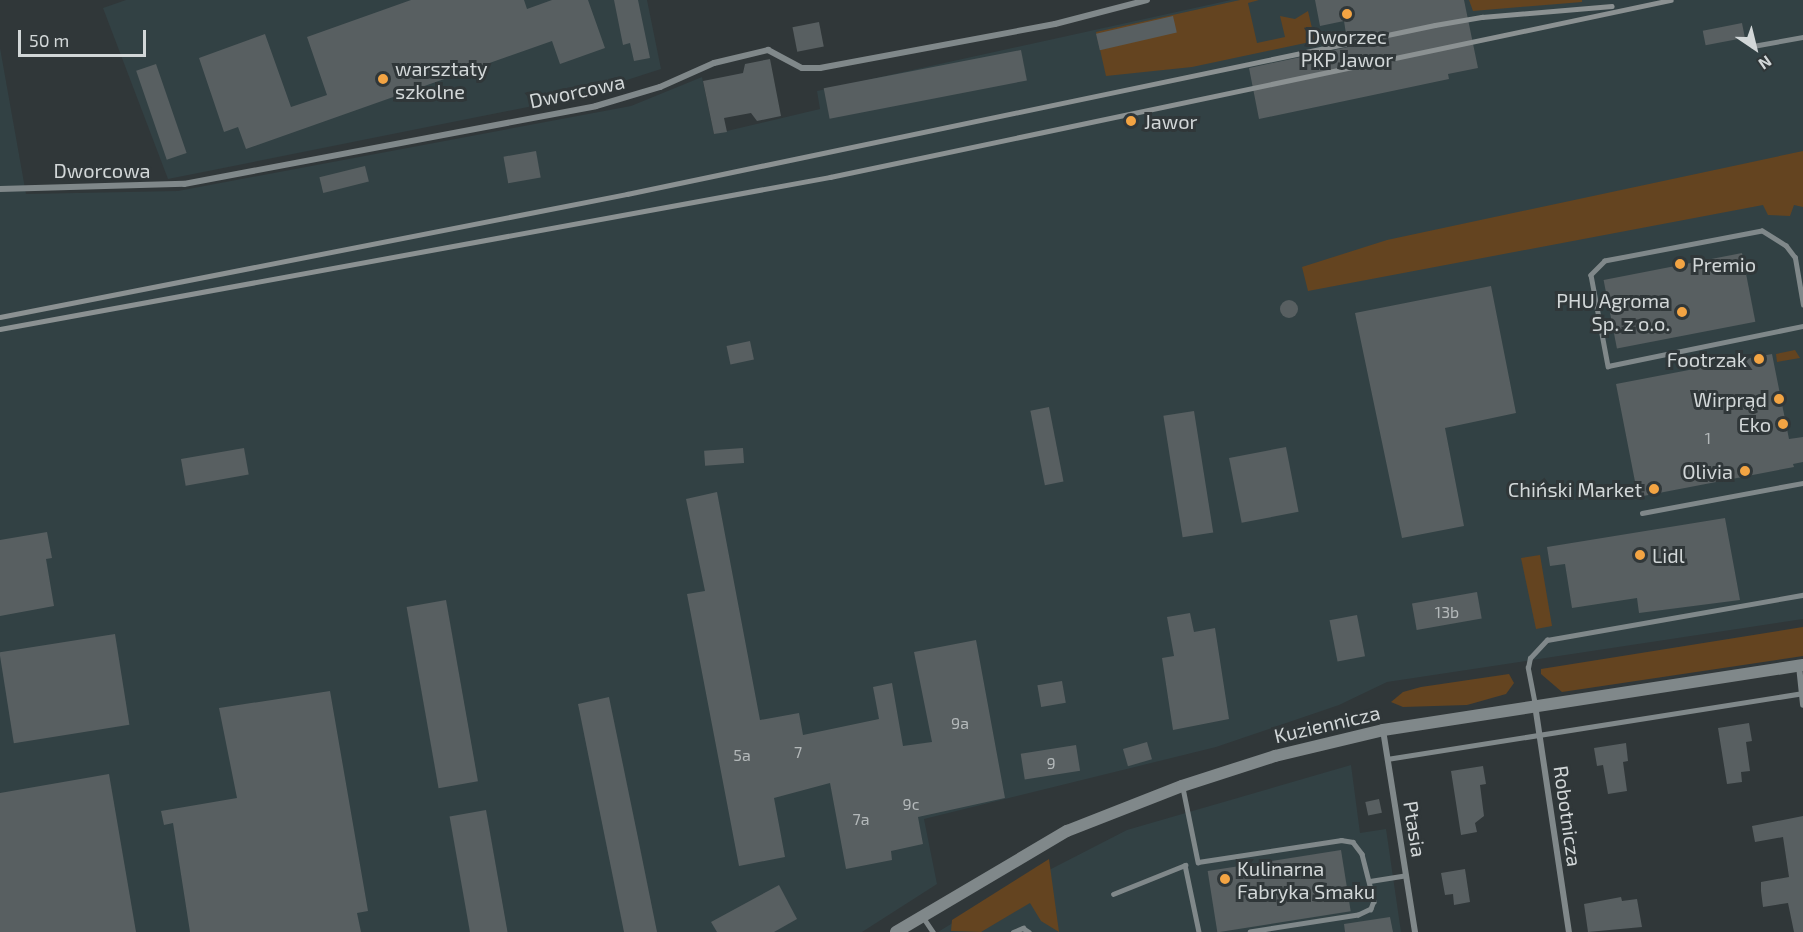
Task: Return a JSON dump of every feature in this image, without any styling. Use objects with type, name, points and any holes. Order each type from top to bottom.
[{"type":"main road","name":"Kuziennicza","points":[[896,932],[1067,831],[1182,786],[1303,748],[1383,730],[1534,705],[1801,666]]},
{"type":"street","name":"Dworcowa","points":[[0,189],[184,184],[596,106],[660,87],[714,63],[768,50],[802,68],[820,68],[1054,24],[1147,0]]},
{"type":"street","points":[[1801,666],[1803,705]]},
{"type":"street","name":"Robotnicza","points":[[1534,705],[1569,932]]},
{"type":"street","name":"Ptasia","points":[[1383,730],[1415,932]]},
{"type":"lane","points":[[1753,46],[1803,37]]},
{"type":"lane","points":[[1803,305],[1795,258],[1786,246],[1762,231],[1605,261],[1591,274],[1608,366],[1803,326]]},
{"type":"lane","points":[[1642,513],[1803,483]]},
{"type":"lane","points":[[1534,705],[1528,668],[1530,658],[1547,640],[1803,595]]},
{"type":"lane","points":[[1388,759],[1802,693]]},
{"type":"lane","points":[[1182,786],[1198,862]]},
{"type":"lane","points":[[1113,894],[1198,862],[1341,840],[1353,842],[1362,854],[1374,901],[1364,913],[1250,932]]},
{"type":"lane","points":[[1185,865],[1199,932]]},
{"type":"lane","points":[[1370,881],[1406,875]]},
{"type":"lane","points":[[922,917],[933,932]]},
{"type":"lane","points":[[1014,932],[1023,928],[1029,932]]},
{"type":"shaded area","points":[[126,0],[647,0],[661,69],[568,99],[168,179],[103,8]]},
{"type":"shaded area","points":[[1231,0],[1803,0],[1803,619],[1387,682],[1339,705],[1216,747],[924,819],[937,884],[862,932],[0,932],[0,48],[26,194],[178,191],[631,106],[702,77],[714,134],[820,109],[817,91]]},
{"type":"shaded area","points":[[1240,0],[1259,0],[1248,3],[1257,43],[1285,37],[1280,16],[1295,19],[1308,11],[1315,41],[1192,67],[1106,76],[1096,32]]},
{"type":"shaded area","points":[[1469,0],[1582,0],[1582,2],[1473,11]]},
{"type":"shaded area","points":[[1803,151],[1803,207],[1794,205],[1790,216],[1768,215],[1763,205],[1308,291],[1302,267],[1387,240]]},
{"type":"shaded area","points":[[1795,350],[1800,358],[1777,362],[1776,354]]},
{"type":"shaded area","points":[[1540,555],[1552,626],[1536,629],[1521,558]]},
{"type":"shaded area","points":[[1803,627],[1803,656],[1562,692],[1541,674],[1541,669]]},
{"type":"shaded area","points":[[1509,674],[1514,683],[1506,694],[1467,705],[1403,707],[1391,702],[1403,692],[1421,687]]},
{"type":"shaded area","points":[[1351,765],[1360,833],[1386,829],[1401,932],[938,932],[985,903],[1127,830]]},
{"type":"shaded area","points":[[1049,859],[1059,932],[1041,921],[1030,903],[981,932],[951,931],[952,920]]},
{"type":"building","name":"warsztaty szkolne","points":[[411,0],[524,0],[527,9],[552,0],[588,0],[605,48],[560,64],[552,41],[246,149],[238,127],[224,132],[199,58],[265,34],[291,107],[327,95],[307,37]]},
{"type":"building","points":[[614,0],[638,0],[650,58],[634,61],[630,43],[623,45]]},
{"type":"building","points":[[1315,0],[1464,0],[1478,68],[1448,74],[1449,79],[1259,119],[1249,68],[1348,47],[1344,21],[1320,26]]},
{"type":"building","points":[[1173,16],[1177,33],[1100,50],[1096,34]]},
{"type":"building","points":[[819,22],[824,47],[797,52],[792,27]]},
{"type":"building","points":[[1742,23],[1745,38],[1706,45],[1703,31]]},
{"type":"building","points":[[1021,50],[1027,80],[830,119],[824,88]]},
{"type":"building","points":[[770,59],[781,116],[757,121],[751,113],[724,118],[727,132],[714,134],[703,81],[743,73],[745,64]]},
{"type":"building","points":[[156,64],[187,153],[167,160],[136,71]]},
{"type":"building","points":[[536,151],[541,178],[508,183],[504,157]]},
{"type":"building","points":[[365,166],[369,182],[323,193],[319,177]]},
{"type":"building","name":"PHU Agroma Sp. z o.o.","points":[[1742,253],[1755,322],[1617,349],[1604,280]]},
{"type":"building","points":[[1491,286],[1516,413],[1445,428],[1464,526],[1402,538],[1355,313]]},
{"type":"building","points":[[1289,300],[1295,303],[1298,309],[1295,315],[1289,318],[1283,315],[1280,309],[1283,303]]},
{"type":"building","points":[[750,341],[754,360],[730,365],[727,346]]},
{"type":"building","points":[[1772,354],[1789,439],[1803,437],[1803,462],[1793,464],[1794,467],[1638,497],[1616,384]]},
{"type":"building","points":[[1049,407],[1064,482],[1045,485],[1030,411]]},
{"type":"building","points":[[1194,411],[1213,532],[1183,537],[1163,416]]},
{"type":"building","points":[[1286,447],[1299,512],[1242,523],[1229,458]]},
{"type":"building","points":[[244,448],[249,475],[186,486],[181,459]]},
{"type":"building","points":[[743,448],[744,463],[705,466],[704,451]]},
{"type":"building","points":[[717,492],[760,720],[799,713],[803,735],[879,719],[873,687],[892,683],[903,746],[932,742],[914,652],[976,640],[1005,798],[918,817],[923,844],[891,851],[892,860],[846,869],[830,783],[774,798],[785,857],[739,866],[687,594],[705,591],[686,499]]},
{"type":"building","name":"Lidl","points":[[1725,518],[1740,600],[1639,613],[1637,598],[1572,608],[1565,564],[1550,566],[1547,547]]},
{"type":"building","points":[[47,532],[52,558],[46,559],[54,606],[0,616],[0,540]]},
{"type":"building","points":[[1477,592],[1482,619],[1417,630],[1412,603]]},
{"type":"building","points":[[446,600],[478,781],[439,788],[407,607]]},
{"type":"building","points":[[1190,613],[1194,632],[1215,628],[1229,719],[1173,730],[1162,658],[1174,656],[1167,617]]},
{"type":"building","points":[[1357,615],[1365,656],[1338,662],[1330,620]]},
{"type":"building","points":[[115,634],[129,725],[14,743],[0,652]]},
{"type":"building","points":[[1062,681],[1066,703],[1041,707],[1037,685]]},
{"type":"building","points":[[330,691],[368,911],[357,913],[361,932],[190,932],[173,823],[164,825],[161,811],[237,798],[219,708]]},
{"type":"building","points":[[609,697],[657,932],[624,932],[578,704]]},
{"type":"building","points":[[1749,723],[1752,741],[1746,742],[1750,771],[1741,772],[1742,782],[1727,784],[1718,728]]},
{"type":"building","points":[[1147,742],[1152,759],[1128,766],[1123,749]]},
{"type":"building","points":[[1626,743],[1628,761],[1623,762],[1627,791],[1608,794],[1603,765],[1597,766],[1594,748]]},
{"type":"building","points":[[1076,745],[1080,771],[1025,779],[1021,754]]},
{"type":"building","points":[[1483,766],[1486,784],[1480,785],[1484,816],[1475,823],[1477,832],[1461,835],[1451,771]]},
{"type":"building","points":[[109,774],[136,932],[0,932],[0,793]]},
{"type":"building","points":[[1379,799],[1382,813],[1368,816],[1365,802]]},
{"type":"building","points":[[486,810],[508,932],[470,932],[450,816]]},
{"type":"building","points":[[1803,816],[1803,932],[1794,932],[1788,903],[1763,907],[1761,891],[1761,882],[1789,877],[1783,837],[1755,842],[1752,826]]},
{"type":"building","points":[[1341,850],[1351,911],[1217,932],[1208,871]]},
{"type":"building","points":[[1465,869],[1470,902],[1454,905],[1453,894],[1445,895],[1441,873]]},
{"type":"building","points":[[779,885],[797,919],[774,932],[717,932],[711,922]]},
{"type":"building","points":[[1621,897],[1622,901],[1637,899],[1642,927],[1588,932],[1584,904]]},
{"type":"building","points":[[1390,917],[1393,932],[1345,932],[1344,924]]},
{"type":"railway","points":[[0,329],[830,177],[1671,0]]},
{"type":"railway","points":[[0,317],[627,194],[1435,25],[1482,17],[1612,6]]},
{"type":"place","name":"Dworzec PKP Jawor","points":[[1347,14]]},
{"type":"place","name":"warsztaty szkolne","points":[[383,79]]},
{"type":"place","name":"Jawor","points":[[1131,121]]},
{"type":"place","name":"Premio","points":[[1680,264]]},
{"type":"place","name":"PHU Agroma Sp. z o.o.","points":[[1682,312]]},
{"type":"place","name":"Footrzak","points":[[1759,359]]},
{"type":"place","name":"Wirprąd","points":[[1779,399]]},
{"type":"place","name":"Eko","points":[[1783,424]]},
{"type":"place","name":"Olivia","points":[[1745,471]]},
{"type":"place","name":"Chiński Market","points":[[1654,489]]},
{"type":"place","name":"Lidl","points":[[1640,555]]},
{"type":"place","name":"Kulinarna Fabryka Smaku","points":[[1225,879]]}]
